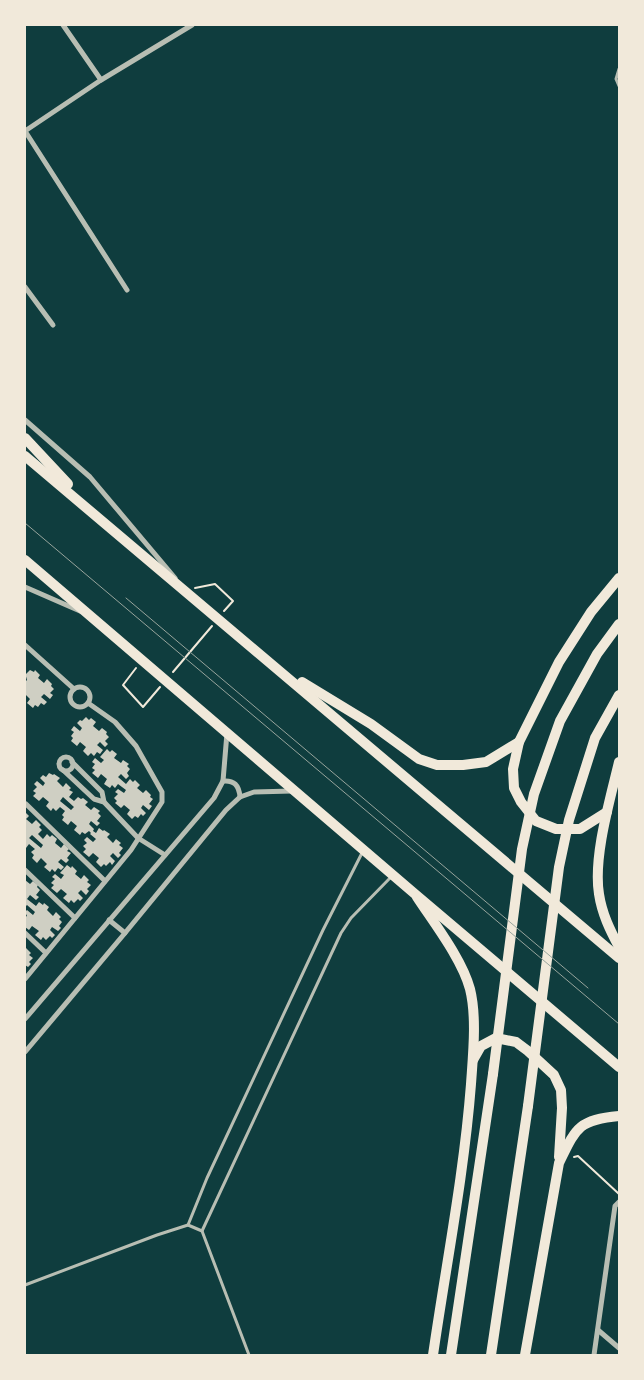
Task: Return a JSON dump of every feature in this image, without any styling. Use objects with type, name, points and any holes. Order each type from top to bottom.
[{"type":"main road","points":[[25,438],[98,516]]},
{"type":"main road","points":[[25,456],[619,958]]},
{"type":"main road","points":[[25,560],[392,875],[619,1066]]},
{"type":"main road","points":[[25,566],[54,584]]},
{"type":"main road","points":[[607,812],[580,829],[556,829],[536,821],[521,802],[514,788],[513,769],[520,742],[559,662],[591,612],[619,578]]},
{"type":"main road","points":[[451,1355],[493,1074],[522,849],[534,794],[560,721],[597,654],[619,624]]},
{"type":"main road","points":[[274,665],[371,724],[419,759],[437,765],[463,765],[486,762],[520,742]]},
{"type":"main road","points":[[491,1355],[528,1106],[558,867],[569,820],[596,738],[619,695]]},
{"type":"main road","points":[[619,762],[607,812],[597,872],[599,895],[605,921],[619,948]]},
{"type":"main road","points":[[415,894],[457,959],[470,988],[473,1013],[467,1131],[433,1355]]},
{"type":"main road","points":[[472,1062],[481,1046],[496,1038],[516,1042],[554,1075],[561,1090],[562,1108],[558,1163],[525,1355]]},
{"type":"main road","points":[[558,1163],[580,1126],[601,1118],[619,1116]]},
{"type":"street","points":[[63,25],[101,80]]},
{"type":"street","points":[[127,290],[25,131],[182,28],[192,25]]},
{"type":"street","points":[[25,287],[53,326]]},
{"type":"street","points":[[25,420],[90,477],[185,590]]},
{"type":"street","points":[[25,587],[89,615]]},
{"type":"street","points":[[25,644],[74,689]]},
{"type":"street","points":[[81,687],[88,690],[90,699],[88,703],[82,706],[73,703],[70,696],[74,689],[81,687]]},
{"type":"street","points":[[25,979],[131,850],[162,802],[162,792],[136,746],[115,722],[88,703]]},
{"type":"street","points":[[25,1019],[214,798],[223,781],[227,733]]},
{"type":"street","points":[[104,802],[102,792],[67,757],[63,758],[59,764],[63,770],[94,799],[104,802],[138,838],[165,855]]},
{"type":"street","points":[[63,770],[70,769],[72,762]]},
{"type":"street","points":[[223,781],[236,784],[240,790],[240,796]]},
{"type":"street","points":[[25,1052],[226,810],[240,796],[254,792],[294,791]]},
{"type":"street","points":[[26,804],[105,881]]},
{"type":"street","points":[[25,870],[75,918]]},
{"type":"street","points":[[109,920],[125,933]]},
{"type":"street","points":[[25,933],[46,953]]},
{"type":"street","points":[[594,1355],[617,1204]]},
{"type":"street","points":[[598,1330],[619,1348]]},
{"type":"lane","points":[[619,69],[616,79],[619,86]]},
{"type":"lane","points":[[188,1225],[207,1178],[323,930],[364,850]]},
{"type":"lane","points":[[249,1355],[202,1231],[341,933],[351,918],[392,875]]},
{"type":"lane","points":[[25,1285],[188,1225],[202,1231]]},
{"type":"path","points":[[185,590],[215,584],[233,601],[220,616]]},
{"type":"path","points":[[169,677],[214,624]]},
{"type":"path","points":[[142,660],[123,685],[143,707],[162,684]]},
{"type":"path","points":[[558,1163],[578,1156],[619,1194]]},
{"type":"building","points":[[30,670],[34,672],[35,670],[40,675],[38,678],[44,683],[47,679],[54,689],[50,693],[53,695],[50,699],[44,694],[41,697],[47,702],[44,705],[41,703],[38,707],[35,705],[33,708],[27,703],[30,699],[25,694],[25,682],[27,680],[25,673]]},
{"type":"building","points":[[86,717],[96,722],[93,726],[99,731],[102,728],[109,737],[105,741],[108,744],[105,747],[100,742],[97,745],[103,750],[100,754],[97,752],[94,756],[91,753],[88,756],[83,751],[86,747],[80,742],[77,746],[71,741],[73,738],[71,736],[74,732],[71,730],[74,726],[80,731],[82,728],[77,723]]},
{"type":"building","points":[[107,749],[117,754],[114,758],[121,763],[123,760],[129,764],[127,766],[130,769],[127,773],[129,776],[126,779],[121,774],[118,777],[126,784],[130,779],[133,782],[135,780],[140,785],[137,788],[143,793],[146,790],[151,795],[150,797],[153,799],[149,804],[152,806],[149,810],[143,805],[141,808],[146,813],[143,816],[141,814],[138,818],[135,816],[132,819],[127,814],[130,810],[124,805],[121,808],[115,803],[117,801],[114,798],[118,794],[115,792],[118,789],[124,793],[126,790],[118,784],[115,788],[112,785],[110,788],[104,784],[107,779],[101,774],[98,778],[92,773],[95,770],[92,768],[95,764],[92,762],[95,758],[101,763],[104,760],[100,757]]},
{"type":"building","points":[[49,773],[54,774],[60,778],[57,781],[63,787],[66,783],[71,788],[69,790],[73,792],[69,797],[74,801],[78,797],[83,798],[88,802],[85,805],[91,810],[94,807],[100,811],[98,813],[101,816],[97,821],[100,823],[97,826],[91,821],[89,824],[94,829],[93,831],[96,833],[99,828],[104,830],[110,834],[107,837],[113,843],[116,839],[123,848],[118,858],[113,853],[110,856],[115,861],[112,865],[110,862],[106,866],[104,864],[101,867],[96,862],[99,858],[93,853],[89,857],[83,852],[86,849],[83,846],[87,843],[84,840],[87,837],[93,842],[96,839],[89,831],[85,834],[82,832],[80,835],[74,830],[77,826],[71,821],[68,825],[62,820],[64,817],[62,815],[65,811],[60,807],[56,811],[53,808],[51,811],[46,806],[49,802],[43,797],[39,801],[33,796],[36,793],[33,791],[37,787],[34,784],[37,781],[43,786],[45,783],[40,778],[43,775],[46,777]],"holes":[[[63,797],[74,807],[71,810],[60,801]]]},
{"type":"building","points":[[25,812],[29,816],[26,819],[32,824],[36,820],[41,825],[39,827],[42,830],[38,834],[43,839],[47,834],[50,837],[52,835],[57,839],[55,843],[61,848],[64,844],[69,849],[67,851],[71,853],[66,863],[61,859],[58,862],[64,867],[61,870],[58,868],[55,872],[52,869],[50,872],[44,867],[47,864],[41,858],[37,863],[32,858],[34,855],[31,852],[35,849],[29,844],[25,847]],"holes":[[[32,835],[43,845],[41,848],[29,838]]]},
{"type":"building","points":[[67,865],[71,868],[72,866],[77,871],[75,874],[81,879],[84,875],[89,880],[87,882],[91,885],[87,889],[89,891],[86,895],[81,890],[78,893],[83,898],[80,901],[78,899],[74,903],[71,900],[69,903],[63,898],[67,894],[61,889],[57,893],[51,888],[54,885],[51,883],[55,879],[52,877],[55,874],[61,879],[64,875],[60,873]]},
{"type":"building","points":[[25,880],[30,884],[33,881],[40,890],[36,895],[39,897],[36,900],[30,895],[27,899],[36,906],[39,902],[43,905],[44,903],[49,907],[47,910],[53,916],[56,912],[61,917],[59,919],[62,922],[59,926],[61,928],[58,931],[52,927],[50,930],[55,935],[52,938],[50,936],[46,940],[43,937],[41,940],[35,935],[39,931],[32,926],[29,930],[25,927],[25,917],[27,916],[25,912],[27,910],[33,915],[35,912],[27,905],[25,907]]},
{"type":"building","points":[[26,948],[31,953],[29,955],[33,958],[29,962],[31,964],[28,967],[25,965]]},
{"type":"tram line","points":[[25,523],[619,1024]]},
{"type":"tram line","points":[[126,598],[588,988]]}]
